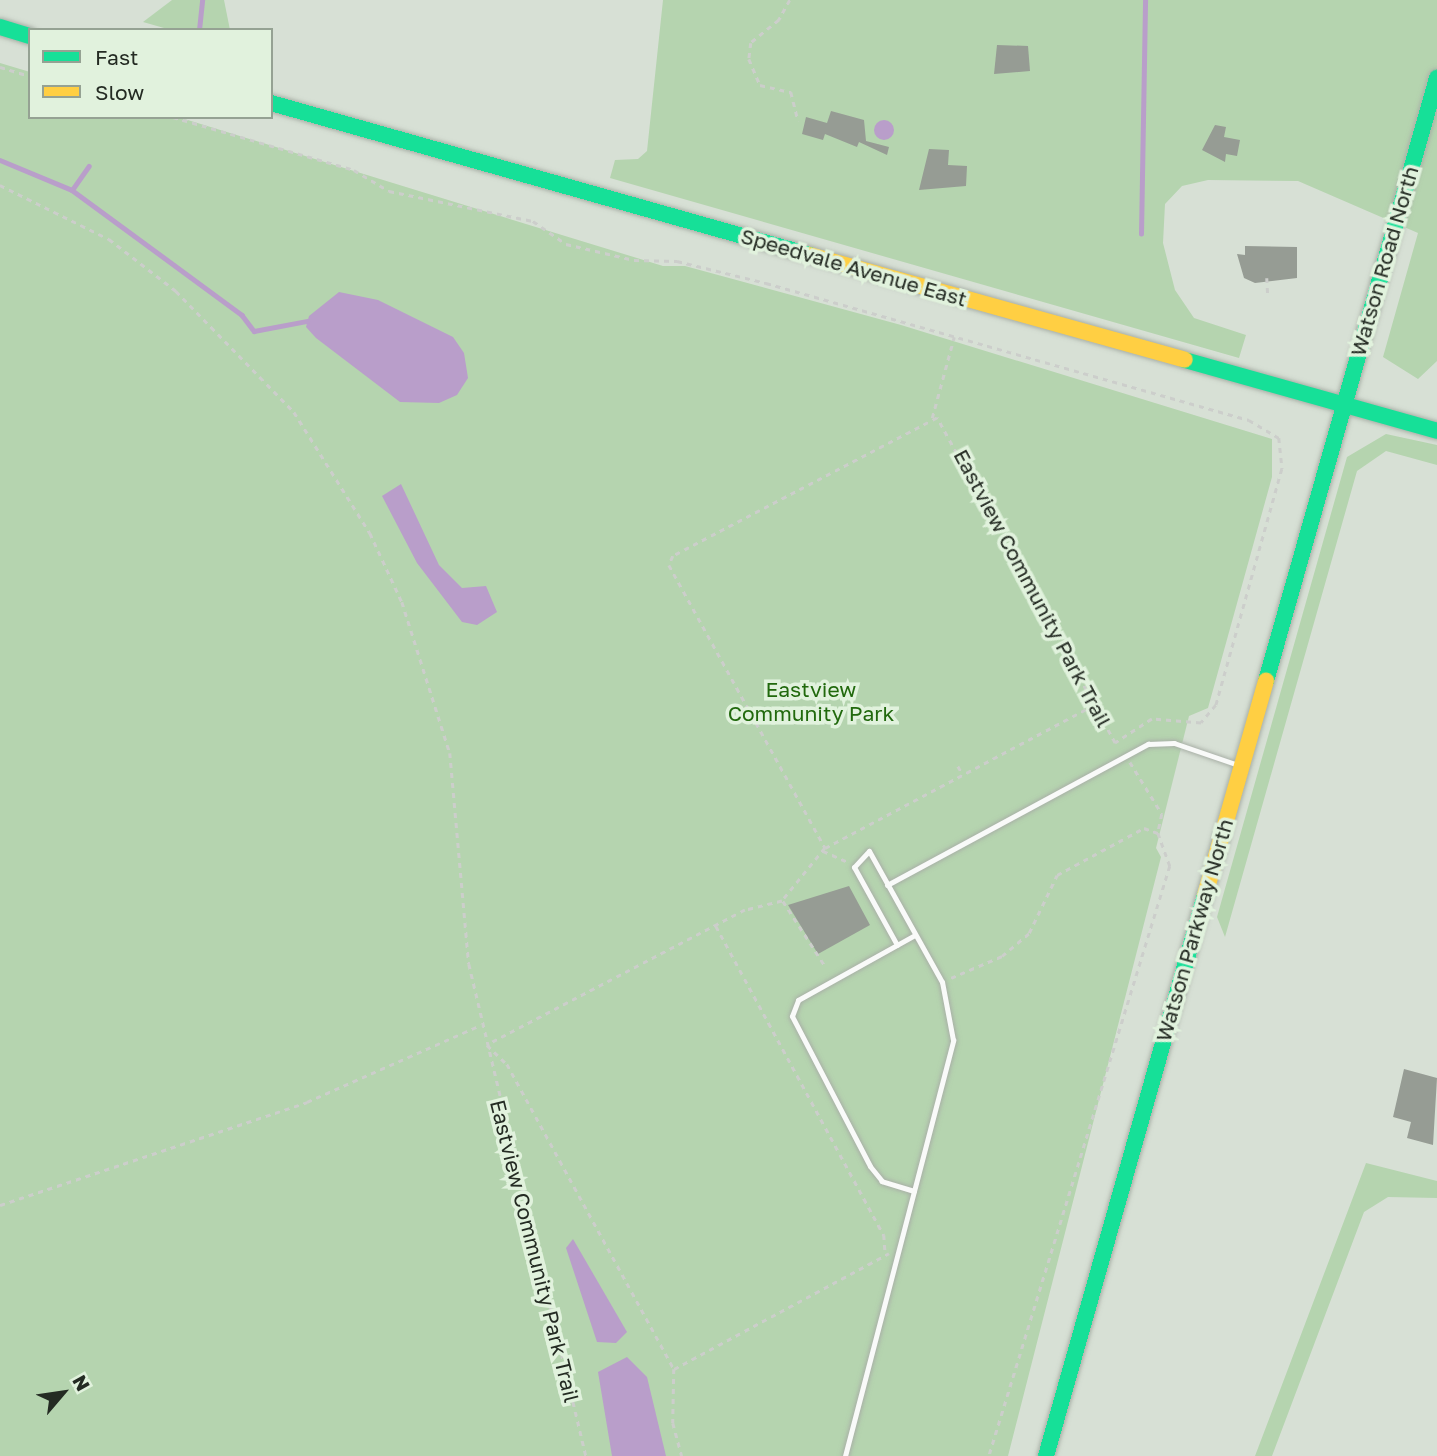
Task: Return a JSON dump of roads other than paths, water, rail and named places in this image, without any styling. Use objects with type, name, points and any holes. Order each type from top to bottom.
[{"type":"main road","points":[[0,27],[28,35]]},
{"type":"main road","name":"Watson Road North","points":[[1342,404],[1437,78]]},
{"type":"main road","name":"Speedvale Avenue East","points":[[273,104],[1437,431]]},
{"type":"main road","name":"Watson Parkway North","points":[[1046,1456],[1342,404]]},
{"type":"lane","points":[[887,885],[1125,756],[1163,742],[1241,766]]},
{"type":"lane","points":[[845,1456],[953,1040],[942,982],[869,851],[854,865],[897,945]]},
{"type":"lane","points":[[914,1191],[876,1175],[792,1016],[798,1000],[915,935]]},
{"type":"waterway","points":[[199,28],[202,0]]},
{"type":"waterway","points":[[1141,234],[1145,0]]},
{"type":"waterway","points":[[0,160],[72,190],[89,166]]},
{"type":"waterway","points":[[72,190],[242,315],[254,331],[307,321]]},
{"type":"park label","name":"Eastview Community Park","points":[[811,701]]}]
